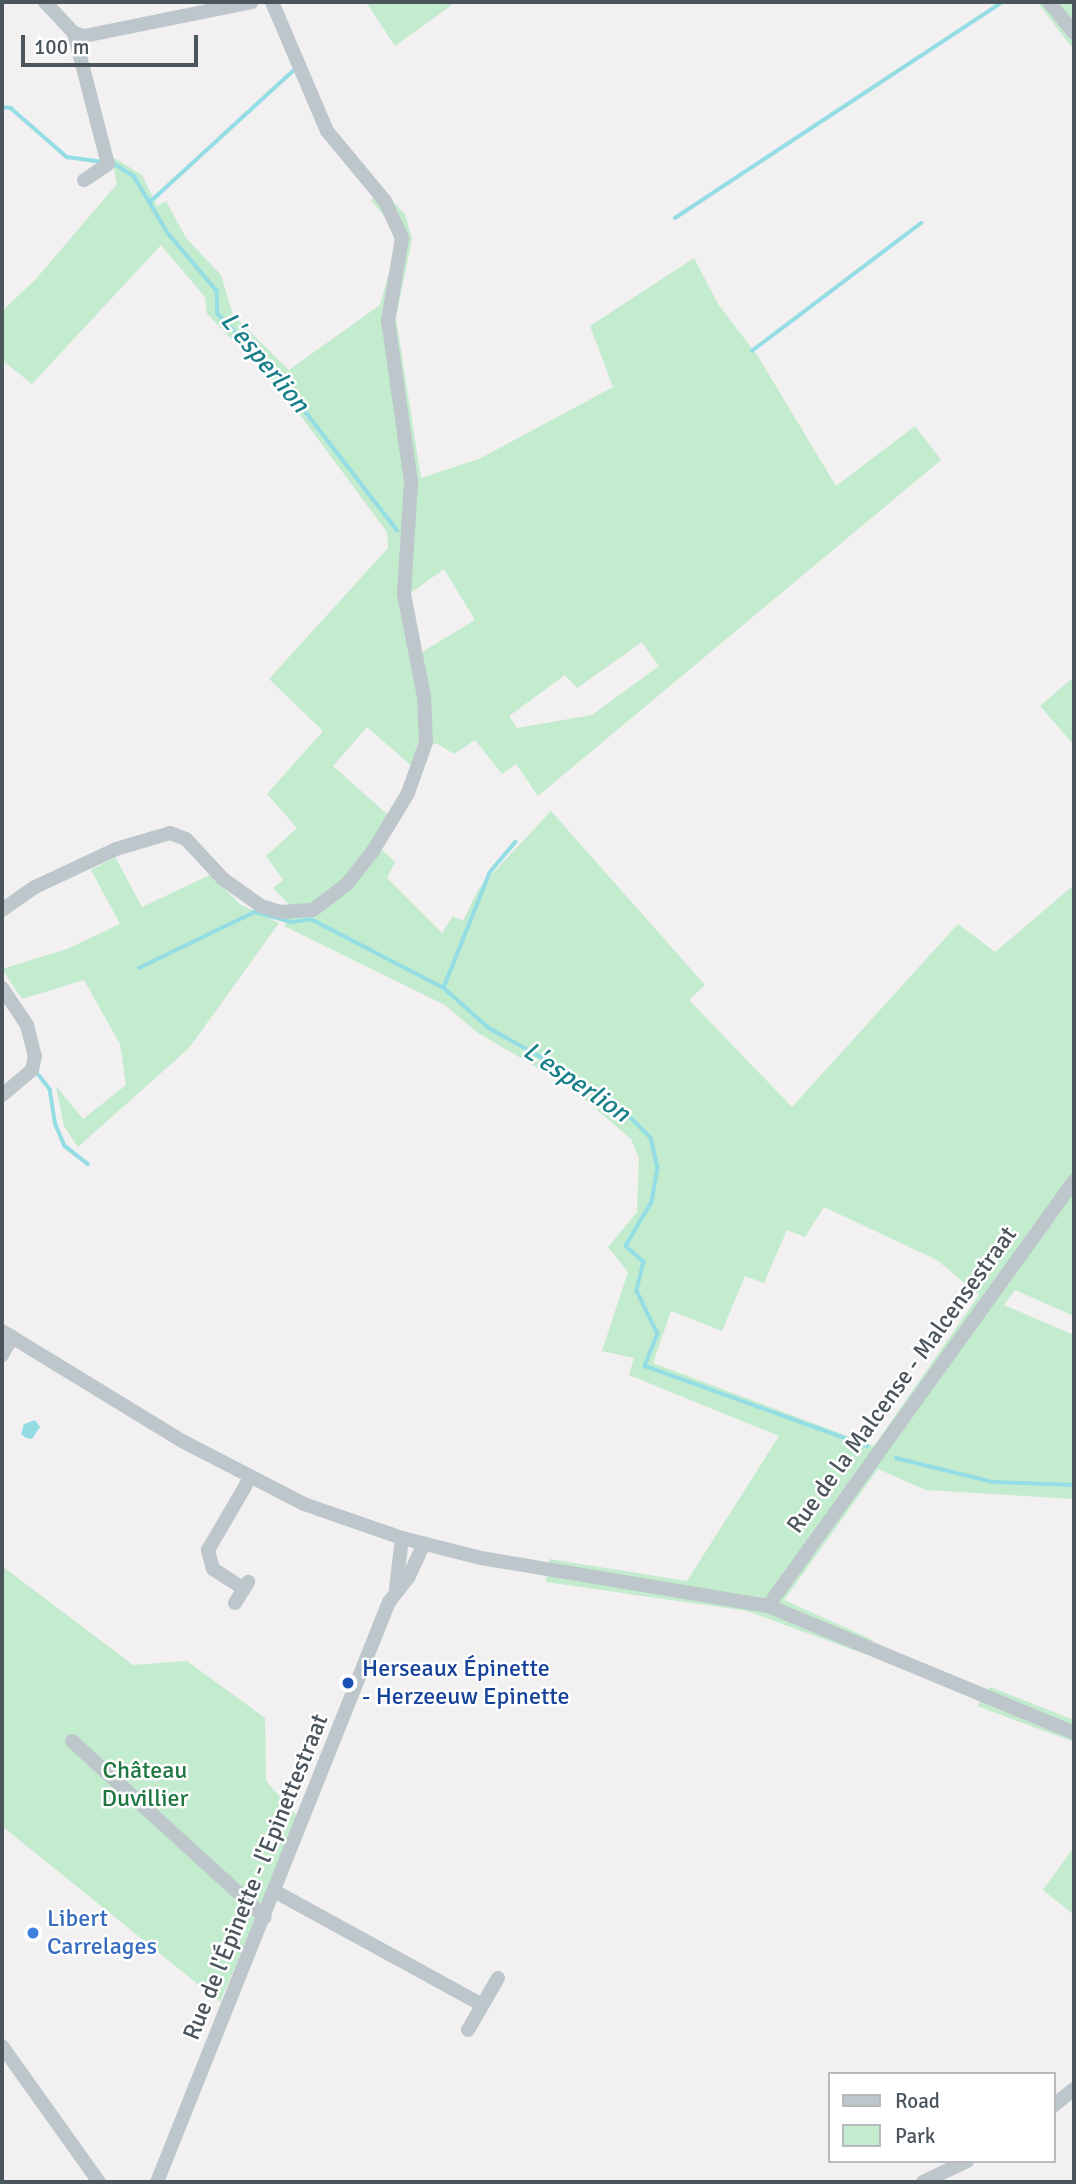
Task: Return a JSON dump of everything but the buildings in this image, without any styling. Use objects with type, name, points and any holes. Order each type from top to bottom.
[{"type":"street","points":[[45,2],[74,33],[108,164],[84,180]]},
{"type":"street","points":[[74,33],[84,36],[252,2]]},
{"type":"street","points":[[2,910],[35,887],[116,849],[170,833],[186,839],[223,879],[261,906],[281,912],[313,911],[347,884],[373,851],[408,793],[426,742],[424,697],[404,594],[411,469],[388,321],[402,238],[385,201],[327,131],[272,2]]},
{"type":"street","points":[[1049,2],[1074,33]]},
{"type":"street","points":[[2,988],[27,1026],[34,1056],[32,1070],[2,1095]]},
{"type":"street","name":"Rue de la Malcense - Malcensestraat","points":[[768,1606],[1074,1181]]},
{"type":"street","points":[[2,1354],[7,1334],[250,1478],[304,1504],[424,1544],[548,1571],[768,1606],[1074,1733]]},
{"type":"street","points":[[235,1603],[246,1585],[213,1569],[208,1550],[250,1478]]},
{"type":"street","points":[[396,1588],[402,1538]]},
{"type":"street","points":[[396,1588],[408,1578],[424,1544]]},
{"type":"street","name":"Rue de l'Épinette - l'Epinettestraat","points":[[157,2182],[276,1892],[396,1588]]},
{"type":"street","points":[[72,1741],[265,1917]]},
{"type":"street","points":[[276,1892],[482,2005]]},
{"type":"street","points":[[468,2030],[498,1978]]},
{"type":"street","points":[[2,2046],[99,2182]]},
{"type":"street","points":[[1055,2104],[1074,2089]]},
{"type":"street","points":[[923,2182],[963,2163]]},
{"type":"green space","points":[[366,2],[456,2],[395,46]]},
{"type":"green space","points":[[1037,2],[1074,2],[1074,50]]},
{"type":"green space","points":[[111,156],[142,175],[157,206],[166,201],[186,238],[221,275],[233,315],[289,370],[380,305],[396,248],[391,225],[371,200],[381,189],[405,214],[412,239],[396,318],[421,478],[479,459],[613,387],[590,326],[694,258],[718,304],[759,358],[836,486],[915,426],[941,460],[538,796],[516,764],[502,774],[475,740],[454,754],[438,744],[418,741],[413,767],[367,727],[333,766],[388,815],[373,841],[395,862],[387,878],[442,933],[453,916],[463,921],[479,888],[551,811],[705,985],[689,1000],[792,1107],[958,924],[995,952],[1074,885],[1074,1316],[1015,1290],[1004,1305],[1074,1335],[1074,1499],[926,1490],[878,1469],[784,1600],[873,1640],[864,1654],[747,1611],[546,1582],[549,1559],[687,1581],[779,1436],[629,1375],[634,1358],[602,1351],[628,1272],[608,1247],[637,1212],[639,1158],[631,1139],[569,1086],[478,1033],[445,1005],[284,926],[289,918],[300,916],[273,888],[283,880],[266,856],[297,828],[267,794],[323,731],[269,679],[388,548],[387,532],[280,388],[207,314],[205,297],[161,245],[32,384],[2,360],[2,311],[35,280],[117,184]],"holes":[[[444,569],[475,620],[412,658],[401,600]],[[642,642],[659,666],[592,715],[517,728],[509,716],[565,675],[577,688]],[[824,1207],[937,1260],[979,1295],[874,1446],[653,1363],[671,1311],[722,1331],[745,1276],[764,1283],[787,1230],[805,1237]]]},
{"type":"green space","points":[[1074,677],[1074,745],[1040,706]]},
{"type":"green space","points":[[115,857],[142,907],[210,875],[241,905],[279,923],[189,1048],[78,1147],[64,1126],[56,1086],[83,1119],[126,1085],[120,1044],[84,980],[22,999],[2,969],[67,949],[120,924],[91,870]]},
{"type":"green space","name":"Château Duvillier","points":[[2,1566],[133,1665],[187,1661],[265,1718],[266,1781],[299,1818],[220,2002],[2,1826]]},
{"type":"green space","points":[[990,1687],[1074,1720],[1074,1742],[977,1706]]},
{"type":"green space","points":[[1074,1847],[1074,1915],[1043,1890]]},
{"type":"water","points":[[35,1420],[40,1427],[32,1439],[26,1438],[21,1434],[24,1424]]},
{"type":"waterway","points":[[675,218],[1003,2]]},
{"type":"waterway","points":[[150,202],[293,71]]},
{"type":"waterway","name":"L'esperlion","points":[[2,107],[11,108],[67,157],[103,162]]},
{"type":"waterway","name":"L'esperlion","points":[[113,163],[134,176],[168,233],[217,291],[218,314],[278,376],[397,530]]},
{"type":"waterway","points":[[752,351],[921,223]]},
{"type":"waterway","name":"L'esperlion","points":[[516,842],[490,873],[444,988],[489,1028],[566,1071],[629,1116],[651,1138],[658,1168],[652,1202],[626,1246],[644,1262],[637,1291],[658,1334],[645,1366],[867,1446]]},
{"type":"waterway","points":[[139,968],[255,912],[293,922],[311,919],[444,988]]},
{"type":"waterway","points":[[39,1075],[50,1089],[56,1125],[65,1146],[88,1164]]},
{"type":"waterway","name":"L'esperlion","points":[[896,1458],[993,1482],[1074,1485]]},
{"type":"place","name":"Herseaux Épinette - Herzeeuw Epinette","points":[[348,1683]]},
{"type":"place","name":"Libert Carrelages","points":[[33,1933]]}]
